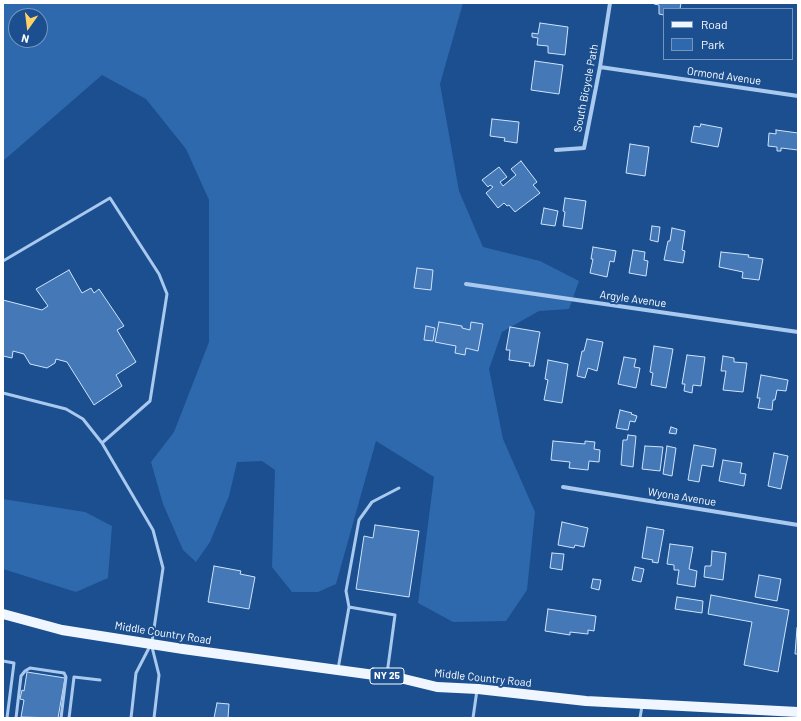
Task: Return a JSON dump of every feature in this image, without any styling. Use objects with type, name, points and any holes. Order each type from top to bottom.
[{"type":"main road","name":"Middle Country Road","points":[[3,614],[62,630],[152,644],[387,676],[437,687],[478,688],[586,701],[798,712]]},
{"type":"street","name":"South Bicycle Path","points":[[556,150],[584,148],[600,67],[610,3]]},
{"type":"street","name":"Ormond Avenue","points":[[600,67],[798,96]]},
{"type":"street","name":"Argyle Avenue","points":[[466,284],[798,332]]},
{"type":"street","name":"Wyona Avenue","points":[[563,487],[798,525]]},
{"type":"lane","points":[[3,261],[110,198],[159,274],[167,294],[150,401],[102,443]]},
{"type":"lane","points":[[3,393],[66,409],[83,419],[102,443],[153,530],[163,568],[152,644],[136,673],[131,718]]},
{"type":"lane","points":[[338,670],[349,607],[346,591],[359,520],[372,502],[399,488]]},
{"type":"lane","points":[[349,607],[395,615],[387,676]]},
{"type":"lane","points":[[152,644],[159,675],[154,718]]},
{"type":"lane","points":[[3,661],[14,663],[7,718]]},
{"type":"lane","points":[[16,718],[21,676],[30,668],[64,673],[66,677],[61,718]]},
{"type":"lane","points":[[69,718],[74,676],[100,680]]},
{"type":"lane","points":[[473,718],[478,688]]},
{"type":"lane","points":[[640,718],[643,704]]},
{"type":"green space","points":[[3,3],[463,3],[440,84],[459,191],[483,247],[540,261],[579,281],[569,309],[539,311],[502,332],[489,369],[503,439],[535,512],[527,590],[506,621],[453,622],[418,603],[434,477],[376,441],[336,584],[318,592],[292,592],[272,567],[275,470],[262,461],[237,462],[229,496],[210,542],[196,562],[183,550],[163,504],[151,462],[174,432],[209,342],[209,200],[186,149],[146,99],[102,75],[3,161]]},
{"type":"green space","points":[[3,499],[85,512],[112,526],[108,578],[76,592],[3,569]]},
{"type":"building","points":[[681,3],[680,8],[663,8],[663,15],[659,14],[659,5],[654,4]]},
{"type":"building","points":[[540,23],[568,27],[565,55],[548,53],[548,46],[537,45],[538,38],[532,37],[532,33],[538,34]]},
{"type":"building","points":[[535,61],[563,65],[559,94],[531,90]]},
{"type":"building","points":[[492,119],[519,122],[517,143],[504,141],[505,138],[490,136]]},
{"type":"building","points":[[701,124],[722,128],[718,147],[691,142],[694,126],[700,127]]},
{"type":"building","points":[[776,130],[798,133],[798,150],[781,148],[781,151],[777,151],[777,147],[768,146],[769,133],[776,134]]},
{"type":"building","points":[[630,144],[649,147],[645,176],[626,173]]},
{"type":"building","points":[[521,161],[537,182],[533,185],[540,193],[515,212],[509,205],[507,206],[504,203],[498,208],[486,193],[493,187],[490,185],[488,187],[482,180],[499,167],[507,177],[500,182],[503,186],[516,175],[511,169]]},
{"type":"building","points":[[565,198],[586,201],[582,229],[563,226]]},
{"type":"building","points":[[544,208],[558,211],[555,226],[541,224]]},
{"type":"building","points":[[652,226],[660,227],[658,242],[650,240]]},
{"type":"building","points":[[672,228],[685,231],[682,250],[685,251],[683,263],[664,260],[668,241],[670,241]]},
{"type":"building","points":[[593,247],[616,251],[614,262],[610,261],[607,277],[590,273],[593,259],[591,259]]},
{"type":"building","points":[[633,250],[645,252],[644,260],[648,261],[646,276],[629,273]]},
{"type":"building","points":[[721,252],[749,255],[748,257],[763,259],[759,280],[742,278],[743,272],[719,267]]},
{"type":"building","points":[[417,268],[433,270],[431,290],[414,288]]},
{"type":"building","points":[[69,270],[82,293],[91,288],[94,293],[99,289],[124,326],[117,330],[136,362],[116,375],[122,386],[94,405],[67,362],[56,359],[55,363],[47,368],[30,364],[24,354],[13,351],[12,358],[3,356],[3,300],[42,310],[48,306],[36,289]]},
{"type":"building","points":[[439,322],[462,326],[462,328],[470,330],[471,322],[483,324],[478,351],[466,348],[465,355],[455,353],[456,346],[435,342]]},
{"type":"building","points":[[426,326],[435,328],[433,341],[424,340]]},
{"type":"building","points":[[510,327],[540,332],[534,366],[529,366],[530,363],[509,360],[510,350],[506,350]]},
{"type":"building","points":[[587,339],[603,342],[597,371],[588,368],[585,378],[577,376],[582,351],[584,351]]},
{"type":"building","points":[[654,346],[673,349],[666,388],[651,385],[653,373],[650,372]]},
{"type":"building","points":[[687,355],[705,357],[701,386],[693,385],[692,393],[684,391],[685,384],[682,384]]},
{"type":"building","points":[[723,356],[734,358],[734,362],[747,363],[743,392],[723,390],[726,371],[721,371]]},
{"type":"building","points":[[624,357],[636,359],[634,367],[640,368],[636,388],[618,384]]},
{"type":"building","points":[[548,360],[568,364],[562,403],[544,400],[548,380],[545,379]]},
{"type":"building","points":[[761,375],[788,380],[786,391],[777,390],[775,400],[773,400],[772,410],[758,408],[760,398],[757,398]]},
{"type":"building","points":[[620,410],[637,416],[635,422],[630,421],[628,430],[616,428]]},
{"type":"building","points":[[671,427],[677,429],[676,434],[669,433]]},
{"type":"building","points":[[628,435],[636,436],[633,467],[621,465],[623,440],[627,440]]},
{"type":"building","points":[[553,441],[585,444],[585,441],[595,442],[594,449],[600,450],[599,462],[589,461],[588,470],[569,468],[570,462],[551,460]]},
{"type":"building","points":[[694,445],[716,449],[713,467],[702,465],[699,482],[688,480]]},
{"type":"building","points":[[645,446],[663,447],[660,471],[642,469]]},
{"type":"building","points":[[667,446],[676,448],[672,476],[663,474]]},
{"type":"building","points":[[774,453],[788,456],[781,489],[768,486]]},
{"type":"building","points":[[723,460],[742,463],[740,473],[746,474],[744,486],[719,481]]},
{"type":"building","points":[[562,522],[588,528],[584,547],[575,545],[574,548],[558,545]]},
{"type":"building","points":[[375,525],[419,531],[409,597],[356,589],[364,536],[373,538]]},
{"type":"building","points":[[647,527],[664,530],[658,563],[652,562],[653,560],[642,558]]},
{"type":"building","points":[[670,544],[693,547],[689,569],[697,571],[695,587],[677,584],[679,570],[674,570],[674,565],[667,564]]},
{"type":"building","points":[[712,551],[726,553],[723,580],[704,577],[705,566],[711,566]]},
{"type":"building","points":[[552,553],[564,554],[562,570],[550,568]]},
{"type":"building","points":[[214,566],[241,571],[240,574],[255,577],[249,609],[208,602]]},
{"type":"building","points":[[635,567],[644,569],[641,582],[632,580]]},
{"type":"building","points":[[759,575],[781,579],[777,601],[755,597]]},
{"type":"building","points":[[593,579],[601,580],[599,590],[591,588]]},
{"type":"building","points":[[711,595],[789,610],[778,672],[744,665],[752,622],[708,614]]},
{"type":"building","points":[[677,597],[703,601],[702,613],[675,609]]},
{"type":"building","points":[[548,609],[596,616],[594,631],[588,630],[588,634],[570,632],[570,635],[545,631]]},
{"type":"building","points":[[797,628],[798,654],[795,654]]},
{"type":"building","points":[[27,672],[65,678],[58,718],[21,717],[24,700],[20,699],[22,690],[24,691]]},
{"type":"building","points":[[217,703],[229,704],[228,718],[214,718]]}]
